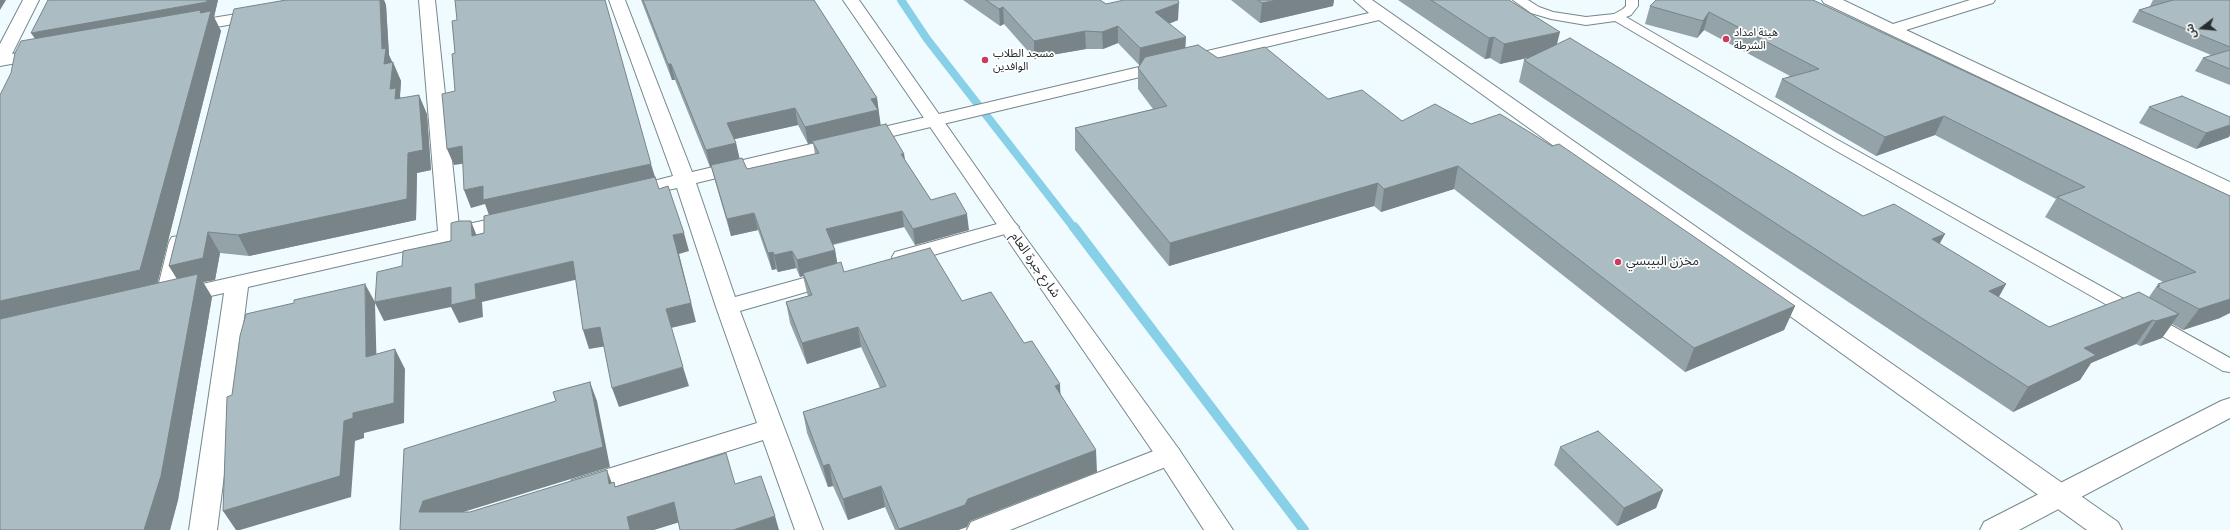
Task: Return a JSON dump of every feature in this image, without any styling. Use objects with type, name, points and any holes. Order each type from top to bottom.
[{"type":"street","points":[[0,61],[31,0]]},
{"type":"street","points":[[230,42],[239,0]]},
{"type":"street","points":[[426,0],[449,234]]},
{"type":"street","points":[[617,0],[685,180],[727,307],[770,428],[809,530]]},
{"type":"street","name":"شارع جبرة العام","points":[[851,0],[1008,227],[1169,455],[1219,530]]},
{"type":"street","points":[[1362,0],[1384,14],[2108,530]]},
{"type":"street","points":[[1830,0],[2230,190]]},
{"type":"street","points":[[1892,29],[1987,0]]},
{"type":"street","points":[[172,30],[274,12]]},
{"type":"street","points":[[609,198],[1384,14]]},
{"type":"street","points":[[0,61],[63,50]]},
{"type":"street","points":[[184,224],[158,301],[533,215]]},
{"type":"street","points":[[886,262],[1008,227]]},
{"type":"street","points":[[727,307],[856,270]]},
{"type":"street","points":[[203,530],[238,283]]},
{"type":"street","points":[[1994,530],[2061,497],[2230,407]]},
{"type":"street","points":[[558,494],[770,428]]},
{"type":"street","points":[[981,530],[1169,455]]},
{"type":"lane","points":[[1519,0],[1535,10],[1568,19],[1586,21],[1616,17],[1627,12],[1632,6],[1632,0]]},
{"type":"lane","points":[[1616,17],[1831,142],[2230,366]]},
{"type":"building","points":[[48,0],[207,0],[207,2],[31,33]]},
{"type":"building","points":[[286,0],[380,0],[382,49],[386,48],[384,64],[393,62],[390,89],[396,88],[395,99],[419,95],[423,150],[408,153],[407,199],[238,235],[208,232],[203,258],[169,266],[234,9]]},
{"type":"building","points":[[455,0],[605,0],[651,164],[483,200],[483,186],[464,190],[462,146],[447,149],[442,94],[455,91],[452,54],[455,53],[452,21],[457,20]]},
{"type":"building","points":[[643,0],[814,0],[877,98],[871,99],[878,110],[805,127],[795,108],[727,123],[736,143],[706,150],[671,64],[668,64]]},
{"type":"building","points":[[986,0],[1100,0],[1106,4],[1124,0],[1178,0],[1179,3],[1155,12],[1186,37],[1140,48],[1118,26],[1102,32],[1085,31],[1034,41],[1003,7],[999,9]]},
{"type":"building","points":[[1258,0],[1277,0],[1262,3]]},
{"type":"building","points":[[1431,0],[1509,0],[1560,32],[1504,44],[1494,37],[1489,38]]},
{"type":"building","points":[[1656,0],[1813,0],[2230,196],[2230,299],[2199,309],[2157,287],[2160,286],[2158,284],[2196,272],[2057,197],[2085,187],[1944,116],[1885,137],[1782,79],[1819,69],[1709,12],[1703,21],[1650,6]]},
{"type":"building","points":[[2173,0],[2230,0],[2230,47],[2139,10]]},
{"type":"building","points":[[201,10],[200,13],[211,11],[140,270],[0,301],[0,95],[11,73],[15,53],[21,41]]},
{"type":"building","points":[[1570,38],[1863,216],[1894,204],[1945,234],[1932,239],[2006,284],[1989,291],[2049,327],[2139,292],[2179,314],[2156,321],[2153,320],[2084,348],[2096,355],[2028,387],[1524,60]]},
{"type":"building","points":[[1198,45],[1218,58],[1265,47],[1328,99],[1362,90],[1402,121],[1435,104],[1471,124],[1500,114],[1552,146],[1559,144],[1795,306],[1694,348],[1458,166],[1384,189],[1378,183],[1170,243],[1075,128],[1167,106],[1138,68],[1145,57]]},
{"type":"building","points":[[2230,50],[2230,69],[2203,58]]},
{"type":"building","points":[[2182,96],[2230,117],[2230,125],[2206,133],[2149,107]]},
{"type":"building","points":[[886,124],[904,154],[901,154],[931,200],[955,193],[967,214],[913,229],[902,211],[826,229],[835,250],[797,260],[792,251],[774,255],[773,252],[768,253],[754,213],[727,219],[711,165],[742,158],[747,169],[819,153],[812,141]]},
{"type":"building","points":[[655,177],[659,189],[668,186],[684,233],[673,235],[691,303],[666,309],[683,367],[612,388],[600,327],[583,330],[573,261],[475,284],[476,299],[451,305],[451,287],[375,302],[377,272],[402,266],[403,251],[451,241],[451,223],[471,221],[472,236],[484,233],[484,216]]},
{"type":"building","points":[[930,248],[962,301],[991,292],[1024,343],[1032,341],[1060,384],[1055,386],[1096,450],[968,499],[965,505],[899,529],[881,486],[843,499],[829,464],[823,466],[803,412],[886,386],[858,327],[802,343],[786,302],[812,295],[803,273],[841,262],[844,272]]},
{"type":"building","points":[[198,274],[161,476],[144,530],[0,530],[0,319]]},
{"type":"building","points":[[365,284],[366,357],[395,349],[394,403],[353,413],[353,418],[344,421],[340,476],[223,511],[227,397],[232,395],[240,336],[246,314],[294,303],[294,300]]},
{"type":"building","points":[[590,382],[603,447],[423,501],[419,512],[470,512],[607,470],[609,484],[614,482],[615,487],[726,453],[735,484],[761,476],[775,516],[733,530],[680,530],[674,502],[627,517],[630,530],[400,530],[404,449],[556,401],[553,392]]},
{"type":"building","points":[[1598,431],[1663,490],[1624,508],[1560,447]]},
{"type":"waterway","points":[[901,0],[927,39],[1074,228]]},
{"type":"waterway","points":[[1074,227],[1304,530]]},
{"type":"place","name":"هيئة امداد الشرطة","points":[[1726,39]]},
{"type":"place","name":"مسجد الطلاب الوافدين","points":[[985,60]]},
{"type":"place","name":"مخزن البيبسي","points":[[1618,262]]}]
